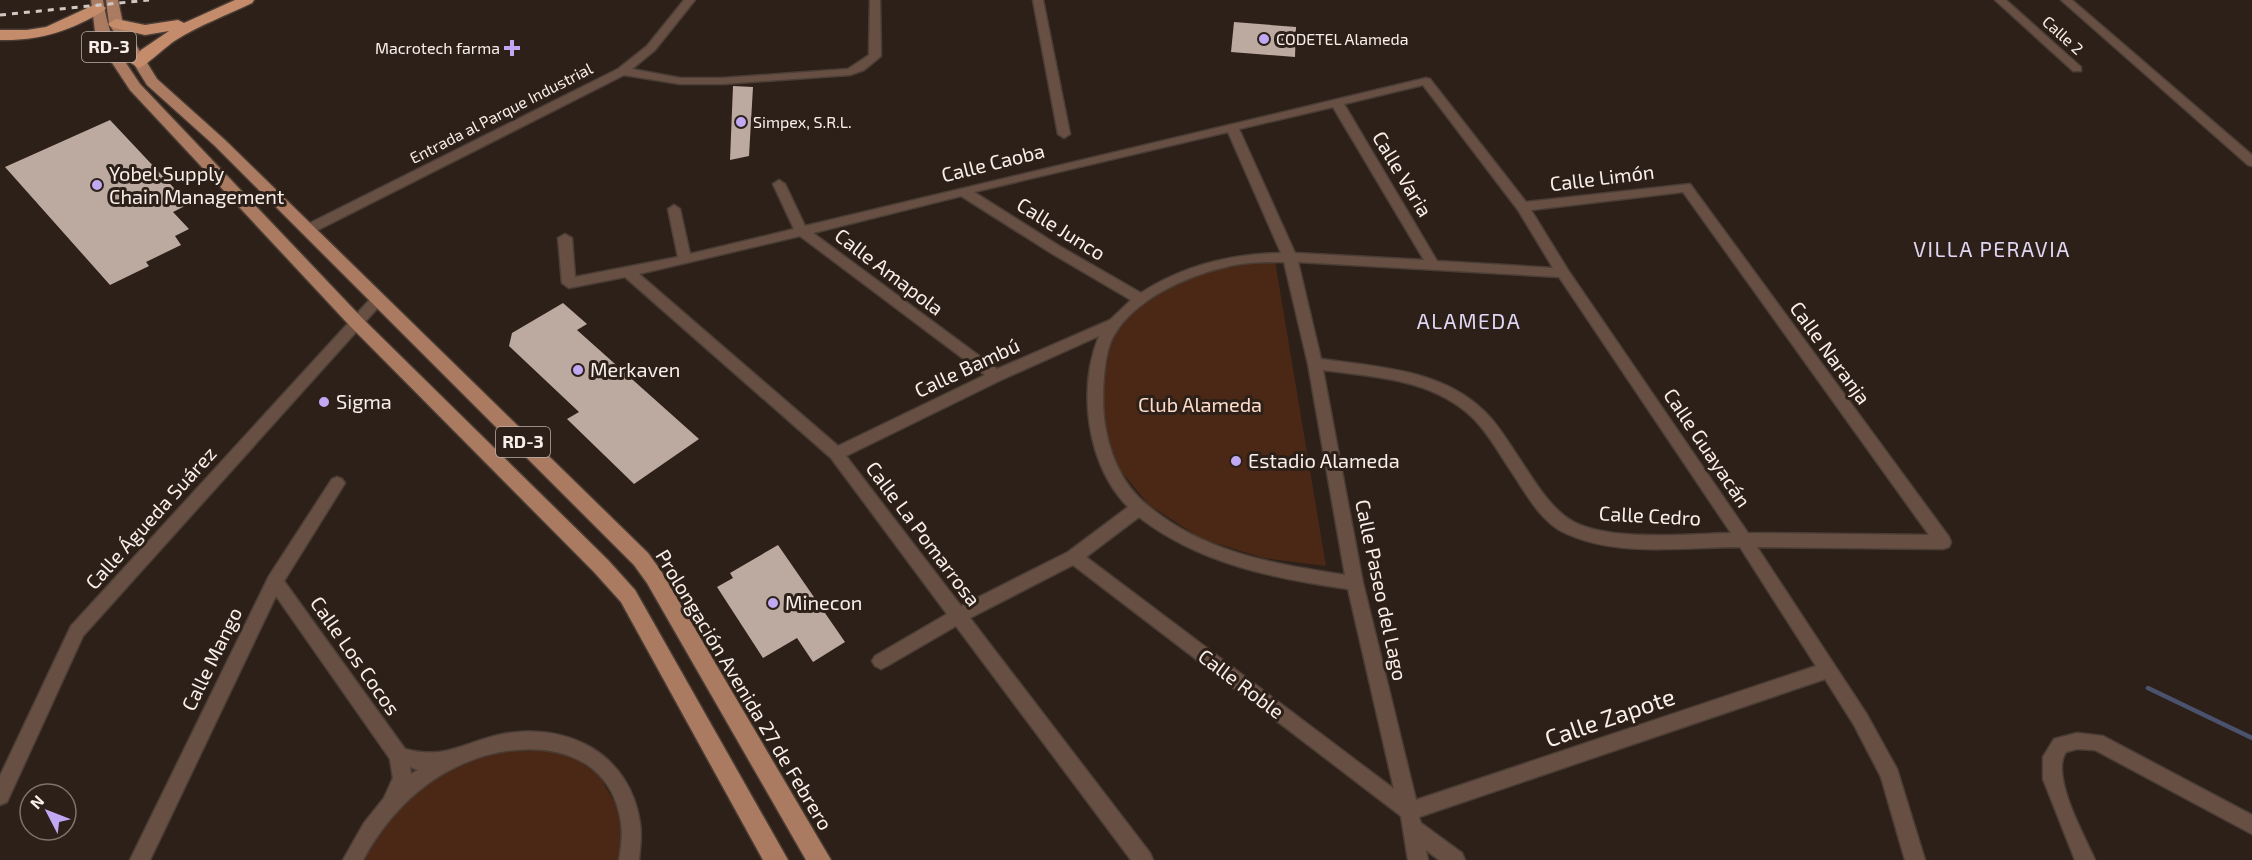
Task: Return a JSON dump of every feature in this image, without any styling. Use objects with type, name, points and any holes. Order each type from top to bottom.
[{"type":"highway","points":[[116,24],[145,30],[171,27],[193,18],[223,0]]},
{"type":"highway","points":[[140,63],[143,55],[159,43],[247,0]]},
{"type":"highway","points":[[0,35],[36,35],[66,27],[102,3]]},
{"type":"main road","name":"Prolongación Avenida 27 de Febrero","points":[[102,3],[152,82],[307,230],[641,559],[654,577],[819,860]]},
{"type":"main road","name":"RD-3","points":[[102,3],[102,31],[122,69],[186,143],[357,322],[602,566],[628,596],[776,860]]},
{"type":"main road","points":[[186,143],[207,133]]},
{"type":"street","name":"Entrada al Parque Industrial","points":[[307,230],[639,61],[690,0]]},
{"type":"street","points":[[622,71],[680,81],[723,81],[850,72],[860,68],[875,56],[875,0]]},
{"type":"street","points":[[1038,0],[1064,134]]},
{"type":"street","name":"Calle 2","points":[[2000,0],[2077,69]]},
{"type":"street","points":[[2066,0],[2252,162]]},
{"type":"street","name":"Calle Caoba","points":[[565,238],[569,283],[685,260],[963,190],[1426,81]]},
{"type":"street","name":"Calle Guayacán","points":[[1426,81],[1523,207],[1563,273],[1744,540],[1826,670],[1860,719],[1890,775],[1915,860]]},
{"type":"street","name":"Calle Varia","points":[[1337,103],[1433,265]]},
{"type":"street","name":"Calle Paseo del Lago","points":[[1232,127],[1290,257],[1315,364],[1355,582],[1418,860]]},
{"type":"street","name":"Calle Amapola","points":[[779,184],[801,230],[996,376]]},
{"type":"street","name":"Calle Limón","points":[[1523,207],[1686,187]]},
{"type":"street","name":"Calle Naranja","points":[[1686,187],[1942,542]]},
{"type":"street","name":"Calle Junco","points":[[963,190],[1056,250],[1140,299]]},
{"type":"street","points":[[674,209],[685,260]]},
{"type":"street","points":[[1355,582],[1276,572],[1237,562],[1200,548],[1139,508],[1119,482],[1104,456],[1097,427],[1095,398],[1106,337],[1140,299],[1178,279],[1219,264],[1253,258],[1290,257],[1563,273]]},
{"type":"street","name":"Calle La Pomarrosa","points":[[628,272],[836,454],[1143,860]]},
{"type":"street","name":"Calle Águeda Suárez","points":[[0,796],[77,631],[378,300]]},
{"type":"street","name":"Calle Bambú","points":[[836,454],[996,376],[1117,323]]},
{"type":"street","name":"Calle Cedro","points":[[1315,364],[1407,378],[1434,386],[1461,400],[1477,412],[1492,431],[1536,496],[1567,526],[1603,538],[1668,541],[1942,542]]},
{"type":"street","name":"Calle Mango","points":[[140,860],[275,581],[337,483]]},
{"type":"street","points":[[881,661],[958,616],[1074,557],[1139,508]]},
{"type":"street","name":"Calle Roble","points":[[1074,557],[1410,820],[1455,860]]},
{"type":"street","name":"Calle Los Cocos","points":[[275,581],[399,756]]},
{"type":"street","name":"Calle Zapote","points":[[1410,820],[1826,670]]},
{"type":"street","points":[[353,860],[363,839],[392,803],[419,779],[449,760],[491,744],[531,739],[568,744],[598,760],[620,786],[631,820],[629,860]]},
{"type":"street","points":[[2085,860],[2052,779],[2052,758],[2060,745],[2077,741],[2097,742],[2252,825]]},
{"type":"street","points":[[399,756],[422,762],[449,760]]},
{"type":"street","points":[[392,803],[402,778],[399,756]]},
{"type":"green space","name":"Club Alameda","points":[[1275,261],[1326,566],[1263,558],[1202,539],[1149,505],[1116,465],[1100,409],[1111,338],[1143,301],[1192,277],[1231,265]]},
{"type":"green space","points":[[528,747],[568,754],[599,775],[617,807],[622,833],[618,860],[361,860],[397,810],[428,784],[463,763],[482,755]]},
{"type":"building","name":"CODETEL Alameda","points":[[1234,22],[1296,27],[1295,57],[1231,52]]},
{"type":"building","name":"Simpex, S.R.L.","points":[[733,86],[753,87],[749,156],[730,160]]},
{"type":"building","name":"Yobel Supply Chain Management","points":[[110,120],[189,204],[173,212],[189,229],[175,236],[181,245],[146,262],[149,266],[110,285],[5,167]]},
{"type":"building","name":"Merkaven","points":[[563,303],[587,324],[577,330],[699,439],[634,484],[567,419],[579,412],[509,346],[512,333]]},
{"type":"building","name":"Minecon","points":[[778,545],[845,642],[813,662],[797,638],[763,658],[717,587],[733,578],[730,573]]},
{"type":"waterway","points":[[2148,688],[2252,738]]},
{"type":"railway","points":[[0,15],[149,0]]},
{"type":"place","name":"CODETEL Alameda","points":[[1264,39]]},
{"type":"place","name":"Macrotech farma","points":[[512,48]]},
{"type":"place","name":"Simpex, S.R.L.","points":[[741,122]]},
{"type":"place","name":"Yobel Supply Chain Management","points":[[97,185]]},
{"type":"place","name":"Merkaven","points":[[578,370]]},
{"type":"place","name":"Sigma","points":[[324,402]]},
{"type":"place","name":"Estadio Alameda","points":[[1236,461]]},
{"type":"place","name":"Minecon","points":[[773,603]]},
{"type":"district","name":"VILLA PERAVIA","points":[[1992,250]]},
{"type":"district","name":"ALAMEDA","points":[[1469,322]]}]
